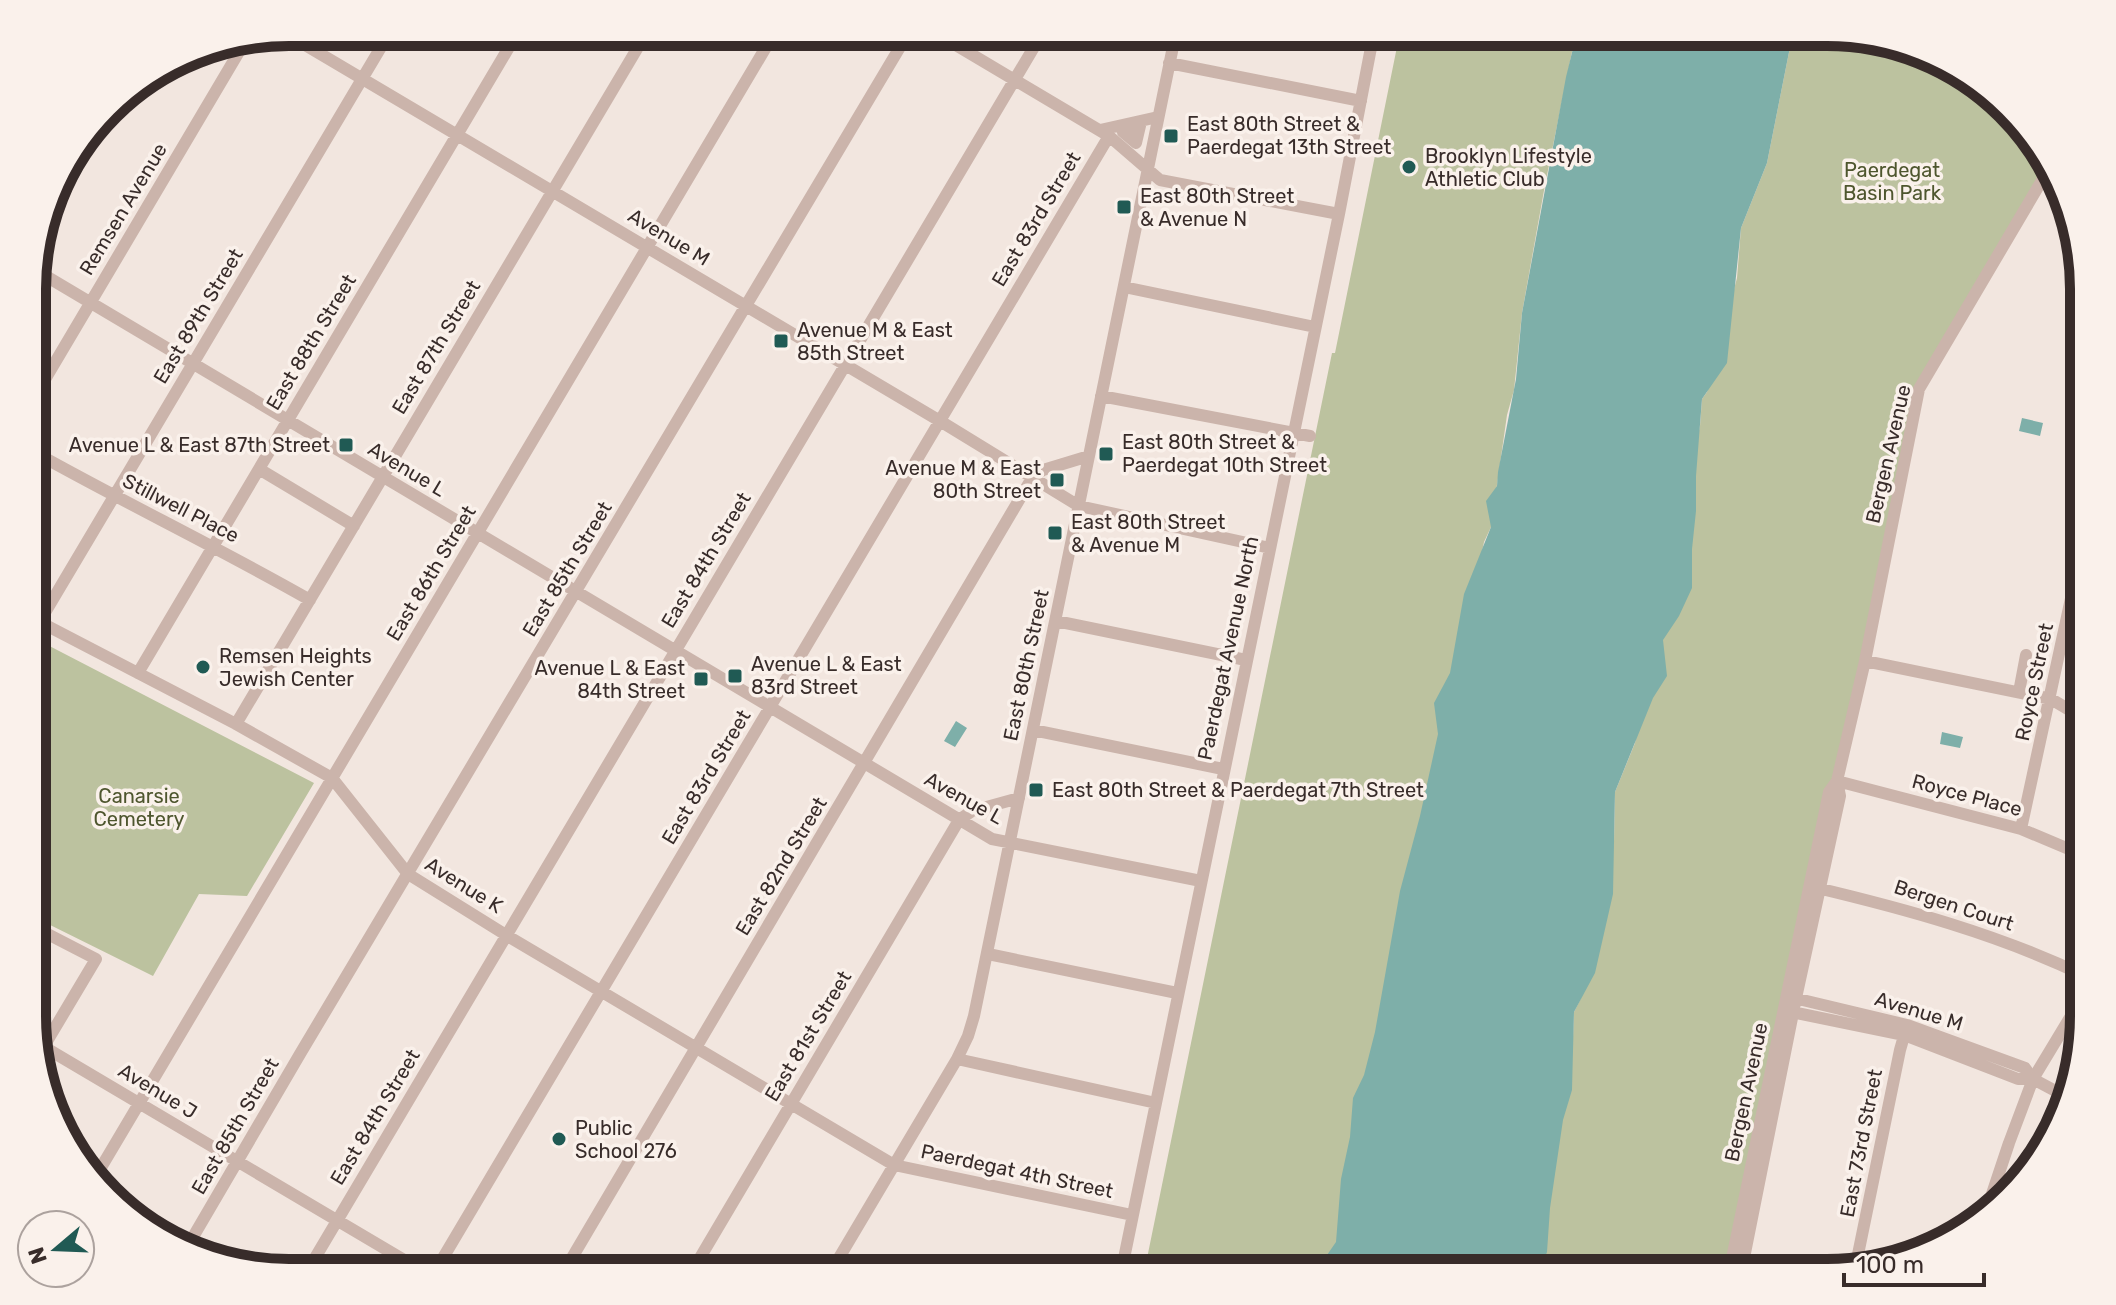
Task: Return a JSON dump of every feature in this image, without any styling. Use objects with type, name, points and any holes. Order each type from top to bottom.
[{"type":"street","name":"East 80th Street","points":[[838,1259],[957,1059],[974,1016],[1173,46]]},
{"type":"street","name":"Paerdegat Avenue North","points":[[1124,1258],[1371,46]]},
{"type":"street","name":"Avenue M","points":[[309,47],[1079,506],[1270,548]]},
{"type":"street","name":"East 89th Street","points":[[46,606],[114,497],[381,47]]},
{"type":"street","name":"East 88th Street","points":[[138,673],[509,47]]},
{"type":"street","name":"East 87th Street","points":[[236,724],[638,47]]},
{"type":"street","name":"East 86th Street","points":[[100,1169],[766,47]]},
{"type":"street","name":"East 85th Street","points":[[192,1239],[900,47]]},
{"type":"street","points":[[958,47],[1105,133],[1160,180],[1339,214]]},
{"type":"street","name":"East 84th Street","points":[[314,1259],[1034,47]]},
{"type":"street","name":"Remsen Avenue","points":[[46,378],[239,51]]},
{"type":"street","points":[[1169,63],[1361,101]]},
{"type":"street","points":[[1105,133],[1158,117]]},
{"type":"street","name":"East 83rd Street","points":[[442,1259],[940,421],[1105,133]]},
{"type":"street","name":"Bergen Avenue","points":[[1732,1258],[1814,887],[1840,796],[1837,781],[1865,661],[1919,389],[2043,178]]},
{"type":"street","name":"Avenue L","points":[[47,277],[992,839],[1201,881]]},
{"type":"street","points":[[1124,287],[1315,327]]},
{"type":"street","points":[[1101,396],[1310,436]]},
{"type":"street","points":[[1032,478],[1043,470],[1089,456]]},
{"type":"street","name":"Stillwell Place","points":[[46,459],[310,600]]},
{"type":"street","points":[[259,469],[354,526]]},
{"type":"street","name":"East 82nd Street","points":[[571,1259],[1032,478]]},
{"type":"street","points":[[1056,621],[1246,660]]},
{"type":"street","name":"Avenue K","points":[[46,625],[332,778],[408,874],[894,1165]]},
{"type":"street","name":"Royce Street","points":[[2021,829],[2069,628]]},
{"type":"street","points":[[2019,692],[2026,655]]},
{"type":"street","points":[[1865,661],[2051,699],[2069,710]]},
{"type":"street","points":[[1033,730],[1223,769]]},
{"type":"street","name":"Royce Place","points":[[1837,781],[2021,829],[2069,849]]},
{"type":"street","points":[[959,820],[972,811],[1019,798]]},
{"type":"street","name":"East 81st Street","points":[[699,1259],[959,820]]},
{"type":"street","name":"Bergen Court","points":[[1814,887],[1888,904],[1958,925],[2069,969]]},
{"type":"street","points":[[46,933],[96,959],[47,1035]]},
{"type":"street","points":[[988,954],[1177,993]]},
{"type":"street","name":"Avenue M","points":[[1791,997],[1906,1030],[2018,1079],[2033,1079],[2058,1092]]},
{"type":"street","name":"Avenue M","points":[[1788,1011],[1906,1030]]},
{"type":"street","name":"Bergen Avenue","points":[[1744,1258],[1788,1011]]},
{"type":"street","points":[[1992,1194],[2033,1079],[2069,1019]]},
{"type":"street","name":"East 73rd Street","points":[[1858,1256],[1906,1030]]},
{"type":"street","name":"Avenue J","points":[[49,1055],[140,1103],[402,1259]]},
{"type":"street","points":[[957,1059],[1156,1103]]},
{"type":"street","name":"Paerdegat 4th Street","points":[[894,1165],[1132,1215]]},
{"type":"green space","points":[[1397,46],[1573,46],[1522,313],[1514,390],[1507,415],[1491,527],[1484,542],[1336,1258],[1147,1258],[1332,353],[1335,353]]},
{"type":"green space","name":"Paerdegat Basin Park","points":[[1790,46],[1827,46],[1890,54],[1920,64],[1962,87],[2010,129],[2041,174],[1919,389],[1744,1258],[1527,1258],[1573,1037],[1574,1012],[1581,998],[1614,842],[1615,792],[1635,743],[1700,426],[1702,399],[1707,392],[1737,278],[1741,228],[1767,163]]},
{"type":"green space","name":"Canarsie Cemetery","points":[[46,644],[314,783],[247,896],[199,894],[153,976],[46,923]]},
{"type":"water","points":[[1574,46],[1790,46],[1767,163],[1741,228],[1727,363],[1702,399],[1692,588],[1663,640],[1667,676],[1653,698],[1615,792],[1613,894],[1595,973],[1574,1012],[1572,1090],[1563,1120],[1545,1258],[1326,1258],[1336,1242],[1341,1179],[1350,1137],[1353,1098],[1364,1075],[1375,1032],[1400,891],[1438,734],[1434,703],[1450,673],[1464,594],[1491,527],[1486,501],[1497,486],[1516,379],[1522,313]]},
{"type":"water","points":[[2022,418],[2043,423],[2040,436],[2019,431]]},
{"type":"water","points":[[956,721],[967,728],[955,747],[944,741]]},
{"type":"water","points":[[1942,732],[1963,737],[1960,748],[1940,744]]},
{"type":"place","name":"East 80th Street & Paerdegat 13th Street","points":[[1171,136]]},
{"type":"place","name":"Brooklyn Lifestyle Athletic Club","points":[[1409,167]]},
{"type":"place","name":"East 80th Street & Avenue N","points":[[1124,207]]},
{"type":"place","name":"Avenue M & East 85th Street","points":[[781,341]]},
{"type":"place","name":"Avenue L & East 87th Street","points":[[346,445]]},
{"type":"place","name":"East 80th Street & Paerdegat 10th Street","points":[[1106,454]]},
{"type":"place","name":"Avenue M & East 80th Street","points":[[1057,480]]},
{"type":"place","name":"East 80th Street & Avenue M","points":[[1055,533]]},
{"type":"place","name":"Remsen Heights Jewish Center","points":[[203,667]]},
{"type":"place","name":"Avenue L & East 83rd Street","points":[[735,676]]},
{"type":"place","name":"Avenue L & East 84th Street","points":[[701,679]]},
{"type":"place","name":"East 80th Street & Paerdegat 7th Street","points":[[1036,790]]},
{"type":"place","name":"Public School 276","points":[[559,1139]]}]
